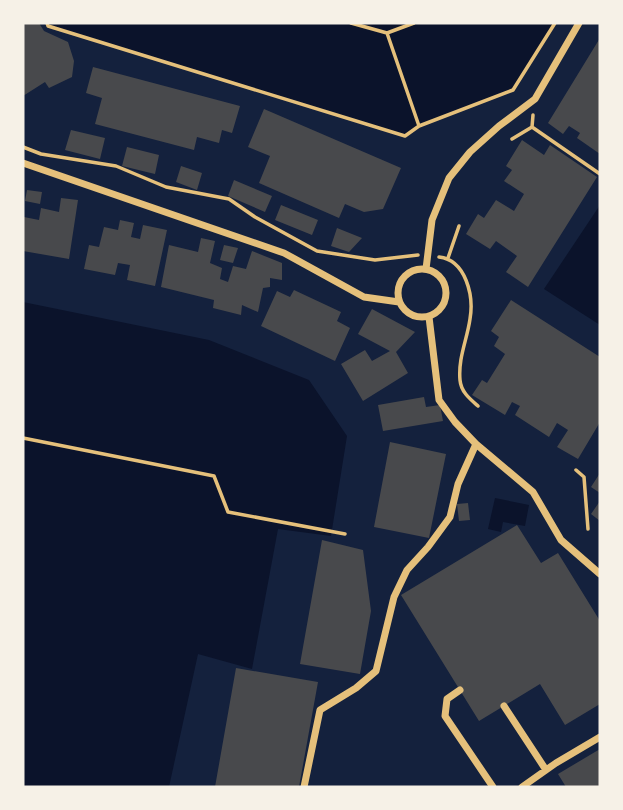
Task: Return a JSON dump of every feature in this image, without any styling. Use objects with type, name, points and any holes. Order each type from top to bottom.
[{"type":"street","points":[[426,269],[432,220],[449,178],[470,152],[535,99],[579,23]]},
{"type":"street","points":[[23,163],[284,253],[364,297],[399,302]]},
{"type":"street","points":[[426,269],[440,277],[446,292],[442,307],[429,317],[414,317],[399,302],[398,288],[405,275],[411,271],[426,269]]},
{"type":"street","points":[[429,317],[439,400],[476,444],[533,492],[561,540],[600,574]]},
{"type":"street","points":[[304,787],[320,709],[356,688],[376,670],[394,597],[407,570],[450,517],[458,484],[476,444]]},
{"type":"street","points":[[460,690],[447,699],[445,716],[492,787]]},
{"type":"street","points":[[504,706],[546,770]]},
{"type":"street","points":[[522,787],[600,737]]},
{"type":"path","points":[[47,23],[48,26],[405,136],[419,126],[513,90],[555,23]]},
{"type":"path","points":[[351,23],[387,33],[414,23]]},
{"type":"path","points":[[387,33],[419,126]]},
{"type":"path","points":[[532,127],[535,99]]},
{"type":"path","points":[[512,139],[532,127]]},
{"type":"path","points":[[532,127],[600,174]]},
{"type":"path","points":[[23,147],[41,154],[116,166],[166,187],[229,199],[255,217],[317,251],[376,260],[407,254],[447,258],[462,271],[471,295],[470,319],[462,349],[460,382],[466,395],[478,406]]},
{"type":"path","points":[[447,258],[459,226]]},
{"type":"path","points":[[23,438],[214,476],[228,512],[345,534]]},
{"type":"path","points":[[576,470],[584,477],[588,529]]},
{"type":"water","points":[[47,23],[555,23],[513,90],[419,126],[405,136],[48,26]]},
{"type":"water","points":[[600,205],[600,325],[544,289]]},
{"type":"water","points":[[23,302],[209,340],[309,380],[347,436],[331,536],[278,529],[252,669],[198,654],[169,787],[23,787]]},
{"type":"water","points":[[495,498],[529,505],[525,526],[503,522],[501,532],[488,529]]},
{"type":"building","points":[[23,23],[39,23],[44,31],[68,42],[74,61],[72,77],[49,88],[45,82],[23,96]]},
{"type":"building","points":[[600,38],[600,154],[577,138],[580,133],[569,126],[563,134],[548,123]]},
{"type":"building","points":[[93,67],[240,106],[232,133],[222,130],[219,143],[197,137],[194,150],[95,124],[102,98],[86,93]]},
{"type":"building","points":[[264,109],[401,168],[383,209],[364,212],[345,204],[339,218],[259,183],[270,156],[248,147]]},
{"type":"building","points":[[71,130],[105,138],[100,159],[65,150]]},
{"type":"building","points":[[522,140],[544,155],[550,145],[597,177],[528,287],[506,272],[517,256],[496,241],[490,249],[466,234],[478,214],[484,218],[496,200],[514,211],[524,194],[504,181],[512,170],[506,166]]},
{"type":"building","points":[[127,147],[159,155],[155,174],[122,166]]},
{"type":"building","points":[[181,166],[202,173],[197,190],[176,182]]},
{"type":"building","points":[[234,180],[272,196],[265,212],[228,196]]},
{"type":"building","points":[[27,190],[42,192],[40,204],[25,201]]},
{"type":"building","points":[[61,198],[78,200],[69,259],[23,251],[24,217],[39,220],[41,208],[59,212]]},
{"type":"building","points":[[281,205],[318,220],[312,235],[275,220]]},
{"type":"building","points":[[120,220],[134,223],[131,237],[140,239],[143,225],[167,230],[155,286],[127,280],[130,265],[118,263],[115,275],[84,269],[89,245],[99,247],[104,227],[118,230]]},
{"type":"building","points":[[337,228],[362,238],[349,252],[331,246]]},
{"type":"building","points":[[201,238],[215,241],[210,263],[222,268],[220,279],[228,282],[233,266],[246,269],[252,251],[282,263],[282,280],[270,278],[270,287],[263,288],[258,312],[242,305],[241,315],[213,308],[214,300],[161,287],[169,245],[198,252]]},
{"type":"building","points":[[224,245],[238,248],[233,263],[220,260]]},
{"type":"building","points":[[294,290],[341,312],[337,321],[350,328],[335,361],[261,326],[277,291],[290,297]]},
{"type":"building","points":[[511,300],[600,357],[600,422],[578,459],[557,447],[568,430],[557,423],[549,437],[515,415],[520,406],[512,402],[505,415],[472,395],[482,380],[487,383],[505,354],[494,346],[499,337],[491,331]]},
{"type":"building","points":[[372,309],[415,332],[396,352],[408,373],[363,401],[341,364],[365,350],[372,361],[390,351],[358,334]]},
{"type":"building","points":[[424,397],[426,407],[440,405],[443,421],[383,431],[378,405]]},
{"type":"building","points":[[390,442],[446,454],[429,538],[374,527]]},
{"type":"building","points":[[600,473],[600,493],[591,487]]},
{"type":"building","points":[[600,501],[600,521],[591,514]]},
{"type":"building","points":[[468,503],[470,520],[459,521],[457,504]]},
{"type":"building","points":[[517,525],[541,563],[558,553],[600,621],[600,704],[565,725],[540,684],[479,721],[401,595]]},
{"type":"building","points":[[322,540],[363,550],[371,611],[360,674],[300,664]]},
{"type":"building","points":[[236,668],[318,682],[299,787],[215,787]]},
{"type":"building","points":[[600,749],[600,787],[566,787],[558,774]]}]
